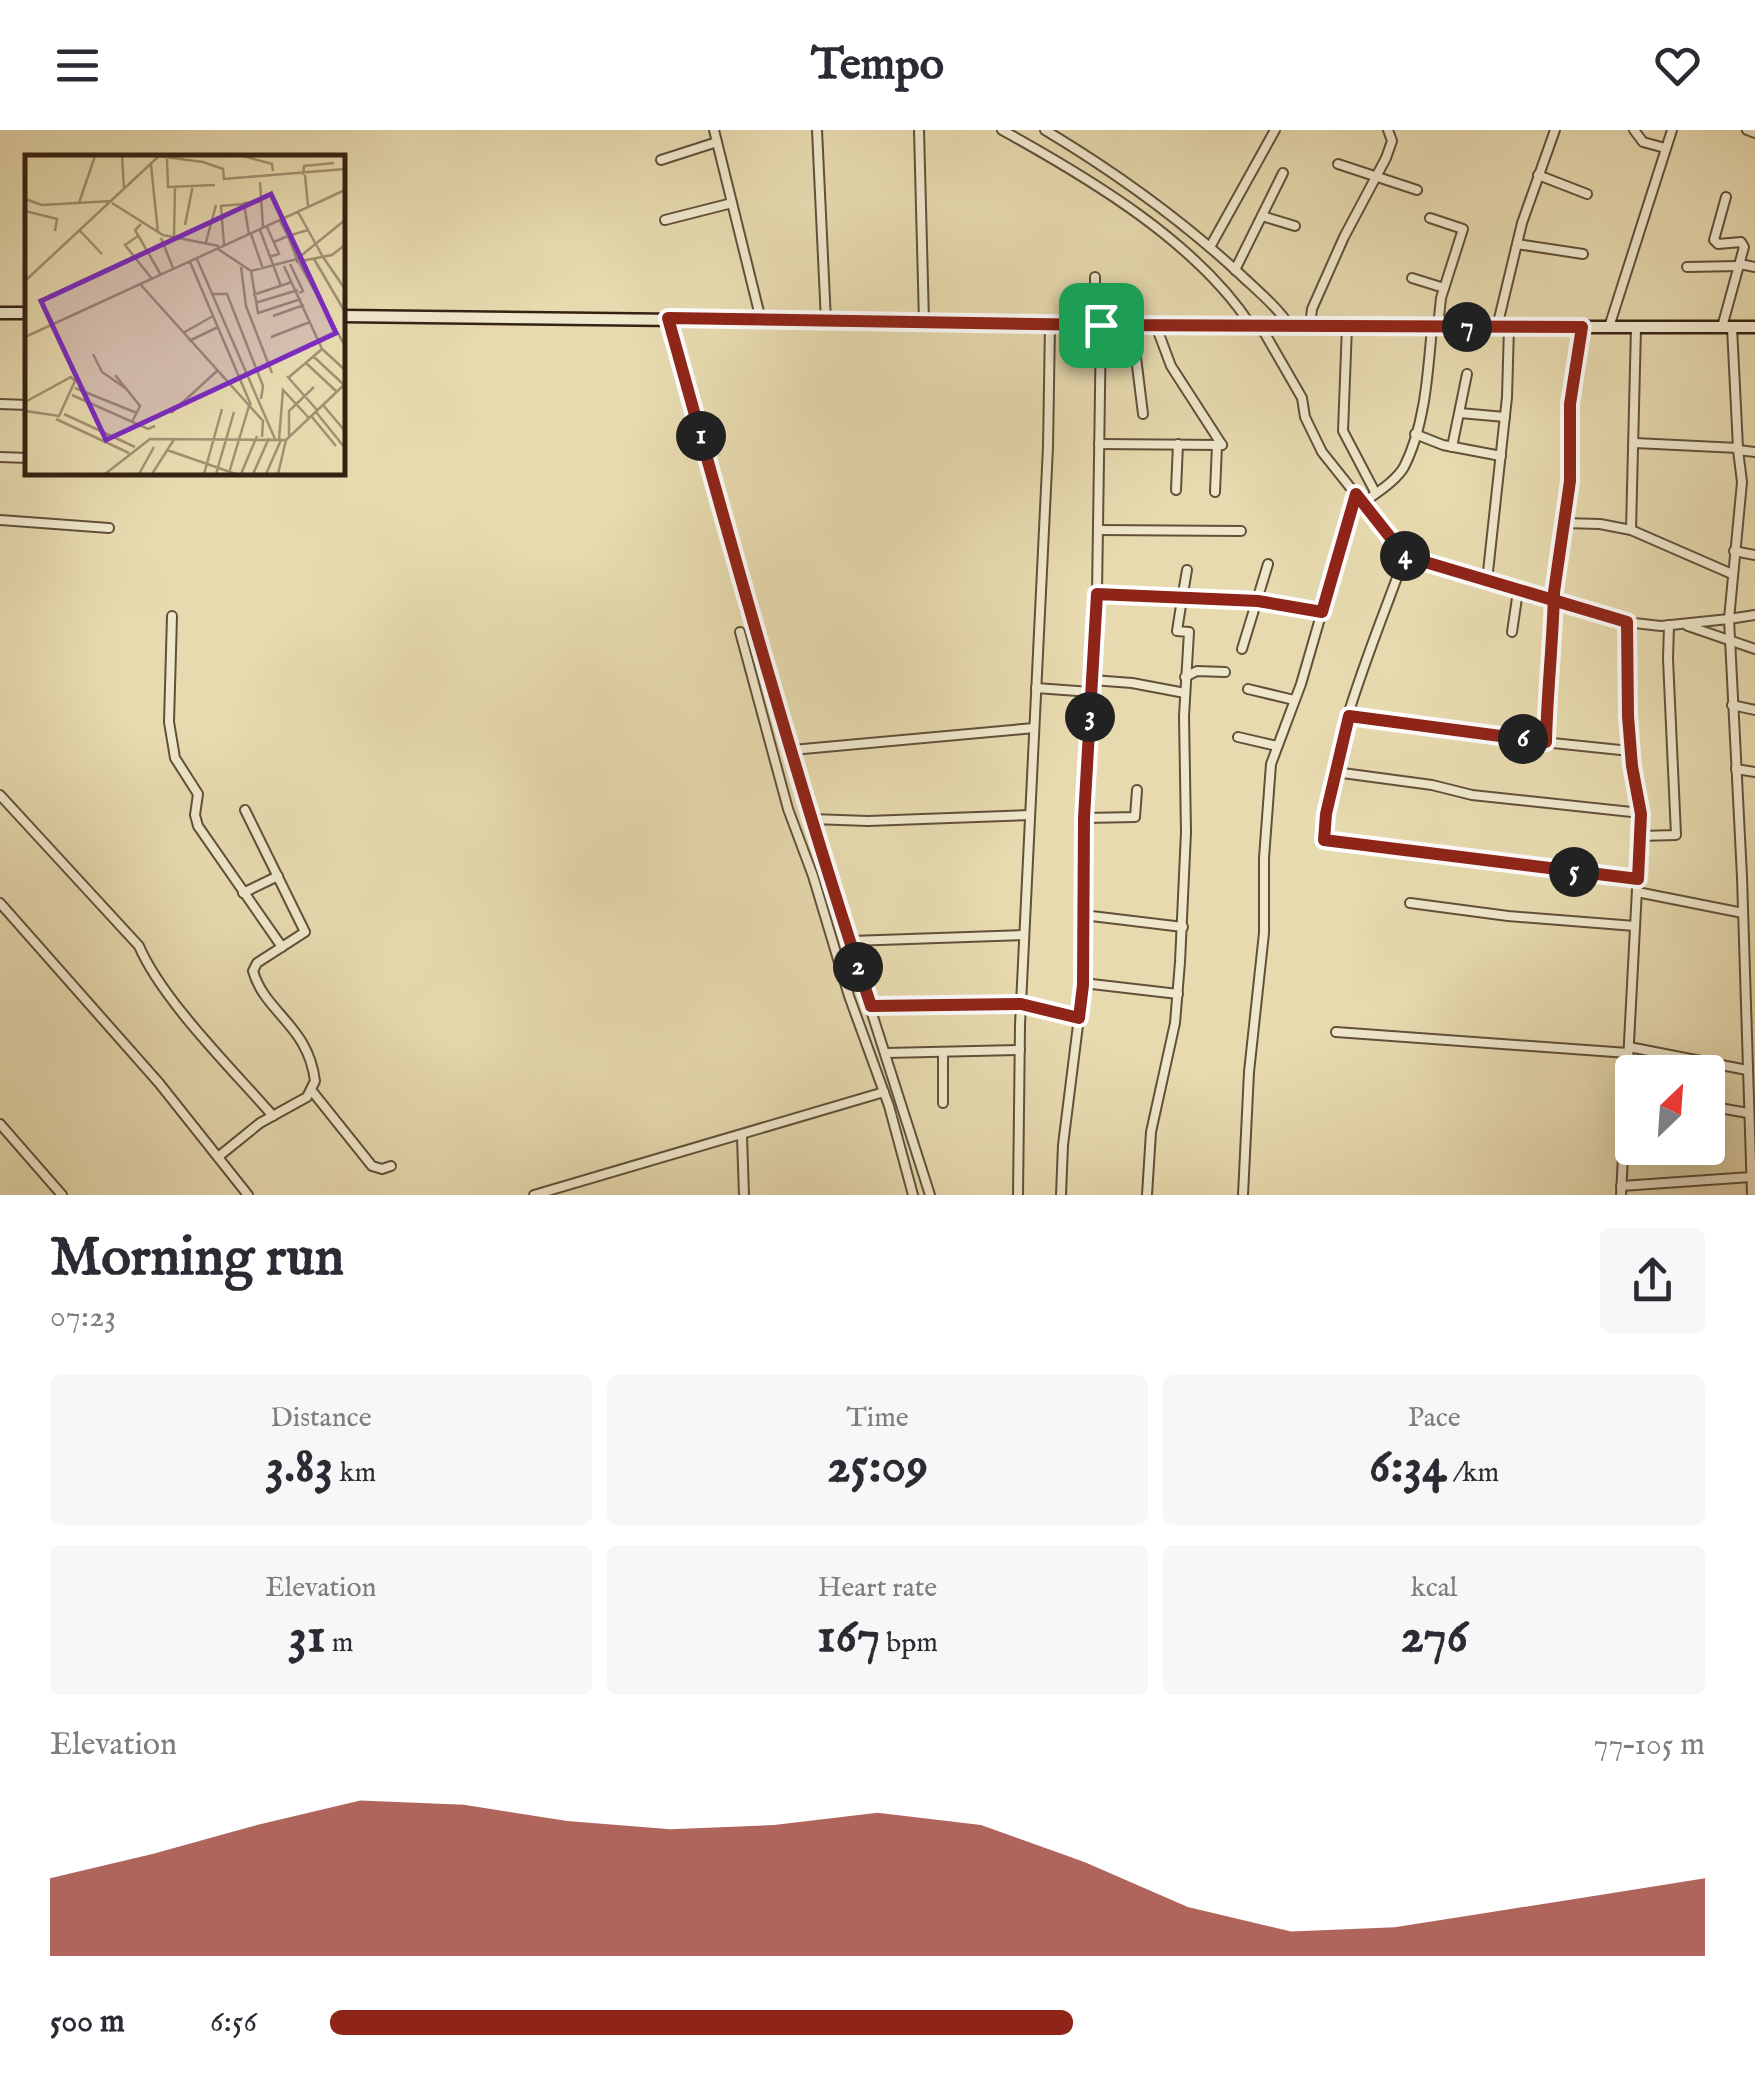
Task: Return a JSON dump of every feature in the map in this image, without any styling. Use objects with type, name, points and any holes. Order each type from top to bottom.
[{"type":"main road","points":[[345,316],[1257,327],[1755,327]]},
{"type":"street","points":[[714,130],[760,320]]},
{"type":"street","points":[[817,130],[826,321]]},
{"type":"street","points":[[920,130],[924,322]]},
{"type":"street","points":[[1002,130],[1103,186],[1236,301],[1302,398],[1305,418],[1318,445],[1356,494],[1369,498]]},
{"type":"street","points":[[1044,130],[1109,168],[1210,246],[1290,326]]},
{"type":"street","points":[[1210,246],[1275,130]]},
{"type":"street","points":[[1310,326],[1312,309],[1392,141],[1388,130]]},
{"type":"street","points":[[1486,581],[1505,417],[1503,327],[1517,244],[1555,130]]},
{"type":"street","points":[[1634,130],[1643,142],[1665,148]]},
{"type":"street","points":[[1609,327],[1672,130]]},
{"type":"street","points":[[1747,130],[1755,133]]},
{"type":"street","points":[[661,160],[717,142]]},
{"type":"street","points":[[1338,164],[1416,190]]},
{"type":"street","points":[[1235,270],[1283,174]]},
{"type":"street","points":[[1538,175],[1587,194]]},
{"type":"street","points":[[1726,198],[1714,240],[1718,244],[1744,243],[1727,327],[1742,482],[1729,619],[1744,916],[1750,964],[1747,1070],[1752,1195]]},
{"type":"street","points":[[665,220],[732,203]]},
{"type":"street","points":[[1262,216],[1294,226]]},
{"type":"street","points":[[1369,498],[1403,469],[1444,288],[1462,229],[1430,218]]},
{"type":"street","points":[[1517,244],[1583,254]]},
{"type":"street","points":[[1686,267],[1755,268]]},
{"type":"street","points":[[1061,1195],[1083,983],[1084,818],[1097,594],[1096,277]]},
{"type":"street","points":[[1412,278],[1444,288]]},
{"type":"street","points":[[668,318],[812,819],[930,1195]]},
{"type":"street","points":[[1018,1195],[1021,1005],[1050,324]]},
{"type":"street","points":[[1132,325],[1143,414]]},
{"type":"street","points":[[1099,444],[1222,445],[1171,366],[1156,326]]},
{"type":"street","points":[[1347,326],[1342,422],[1369,498],[1405,556],[1627,622],[1670,625],[1755,615]]},
{"type":"street","points":[[1546,742],[1554,602],[1570,481],[1570,404],[1582,327]]},
{"type":"street","points":[[1630,530],[1636,327]]},
{"type":"street","points":[[1452,447],[1468,374]]},
{"type":"street","points":[[0,404],[25,405]]},
{"type":"street","points":[[1460,413],[1505,417]]},
{"type":"street","points":[[1414,434],[1452,447],[1500,456]]},
{"type":"street","points":[[1635,443],[1755,452]]},
{"type":"street","points":[[1176,490],[1178,444]]},
{"type":"street","points":[[1215,492],[1217,444]]},
{"type":"street","points":[[0,457],[25,458]]},
{"type":"street","points":[[1243,1195],[1248,1086],[1264,932],[1267,789],[1276,746],[1322,612],[1356,494]]},
{"type":"street","points":[[0,520],[108,528]]},
{"type":"street","points":[[1562,523],[1630,530],[1732,574]]},
{"type":"street","points":[[1098,530],[1241,531]]},
{"type":"street","points":[[1734,551],[1755,555]]},
{"type":"street","points":[[1405,556],[1349,716],[1326,814],[1324,840],[1638,879]]},
{"type":"street","points":[[1242,649],[1268,564]]},
{"type":"street","points":[[1147,1195],[1152,1132],[1175,1023],[1183,927],[1189,632],[1177,631],[1188,570]]},
{"type":"street","points":[[1512,632],[1518,590]]},
{"type":"street","points":[[1097,594],[1258,601],[1322,612]]},
{"type":"street","points":[[172,616],[168,698],[174,752],[198,794],[198,826],[282,946]]},
{"type":"street","points":[[1627,622],[1630,751],[1641,814],[1628,1055]]},
{"type":"street","points":[[1684,624],[1755,648]]},
{"type":"street","points":[[1640,836],[1676,835],[1670,625]]},
{"type":"street","points":[[740,632],[788,809],[884,1092],[912,1195]]},
{"type":"street","points":[[1186,677],[1197,671],[1225,672]]},
{"type":"street","points":[[1092,680],[1185,693]]},
{"type":"street","points":[[1036,688],[1091,692]]},
{"type":"street","points":[[1248,688],[1294,700]]},
{"type":"street","points":[[1732,705],[1755,710]]},
{"type":"street","points":[[1349,716],[1630,751]]},
{"type":"street","points":[[792,750],[1034,728]]},
{"type":"street","points":[[1238,737],[1276,746]]},
{"type":"street","points":[[1736,769],[1755,772]]},
{"type":"street","points":[[1335,772],[1472,794],[1641,814]]},
{"type":"street","points":[[1084,818],[1135,817],[1138,790]]},
{"type":"street","points":[[0,795],[139,946],[154,974],[190,1020],[273,1116]]},
{"type":"street","points":[[218,1158],[312,1091],[315,1081],[307,1050],[292,1024],[257,984],[253,971],[257,963],[305,932],[245,810]]},
{"type":"street","points":[[812,819],[868,821],[1030,815]]},
{"type":"street","points":[[1742,872],[1755,875]]},
{"type":"street","points":[[243,893],[278,876]]},
{"type":"street","points":[[1637,892],[1755,920]]},
{"type":"street","points":[[0,903],[159,1083],[248,1195]]},
{"type":"street","points":[[1410,903],[1635,926]]},
{"type":"street","points":[[1083,915],[1183,927]]},
{"type":"street","points":[[851,941],[1024,936]]},
{"type":"street","points":[[1083,983],[1178,994]]},
{"type":"street","points":[[871,1006],[1021,1005],[1079,1018]]},
{"type":"street","points":[[1336,1032],[1628,1050],[1747,1070]]},
{"type":"street","points":[[886,1053],[1020,1050]]},
{"type":"street","points":[[943,1052],[943,1103]]},
{"type":"street","points":[[534,1195],[898,1087]]},
{"type":"street","points":[[312,1091],[372,1166],[391,1166]]},
{"type":"street","points":[[1725,1109],[1748,1114]]},
{"type":"street","points":[[0,1124],[62,1195]]},
{"type":"street","points":[[742,1136],[744,1195]]},
{"type":"street","points":[[1623,1165],[1621,1190],[1752,1171]]},
{"type":"route","points":[[1101,325],[668,318],[829,879],[871,1006],[1021,1004],[1079,1018],[1083,985],[1084,818],[1097,594],[1258,601],[1322,612],[1356,494],[1405,556],[1422,563],[1461,572],[1554,602],[1627,622],[1628,716],[1641,814],[1638,879],[1324,840],[1326,814],[1349,716],[1546,742],[1549,650],[1554,602],[1554,592],[1570,481],[1570,404],[1582,327],[1101,325]]}]
